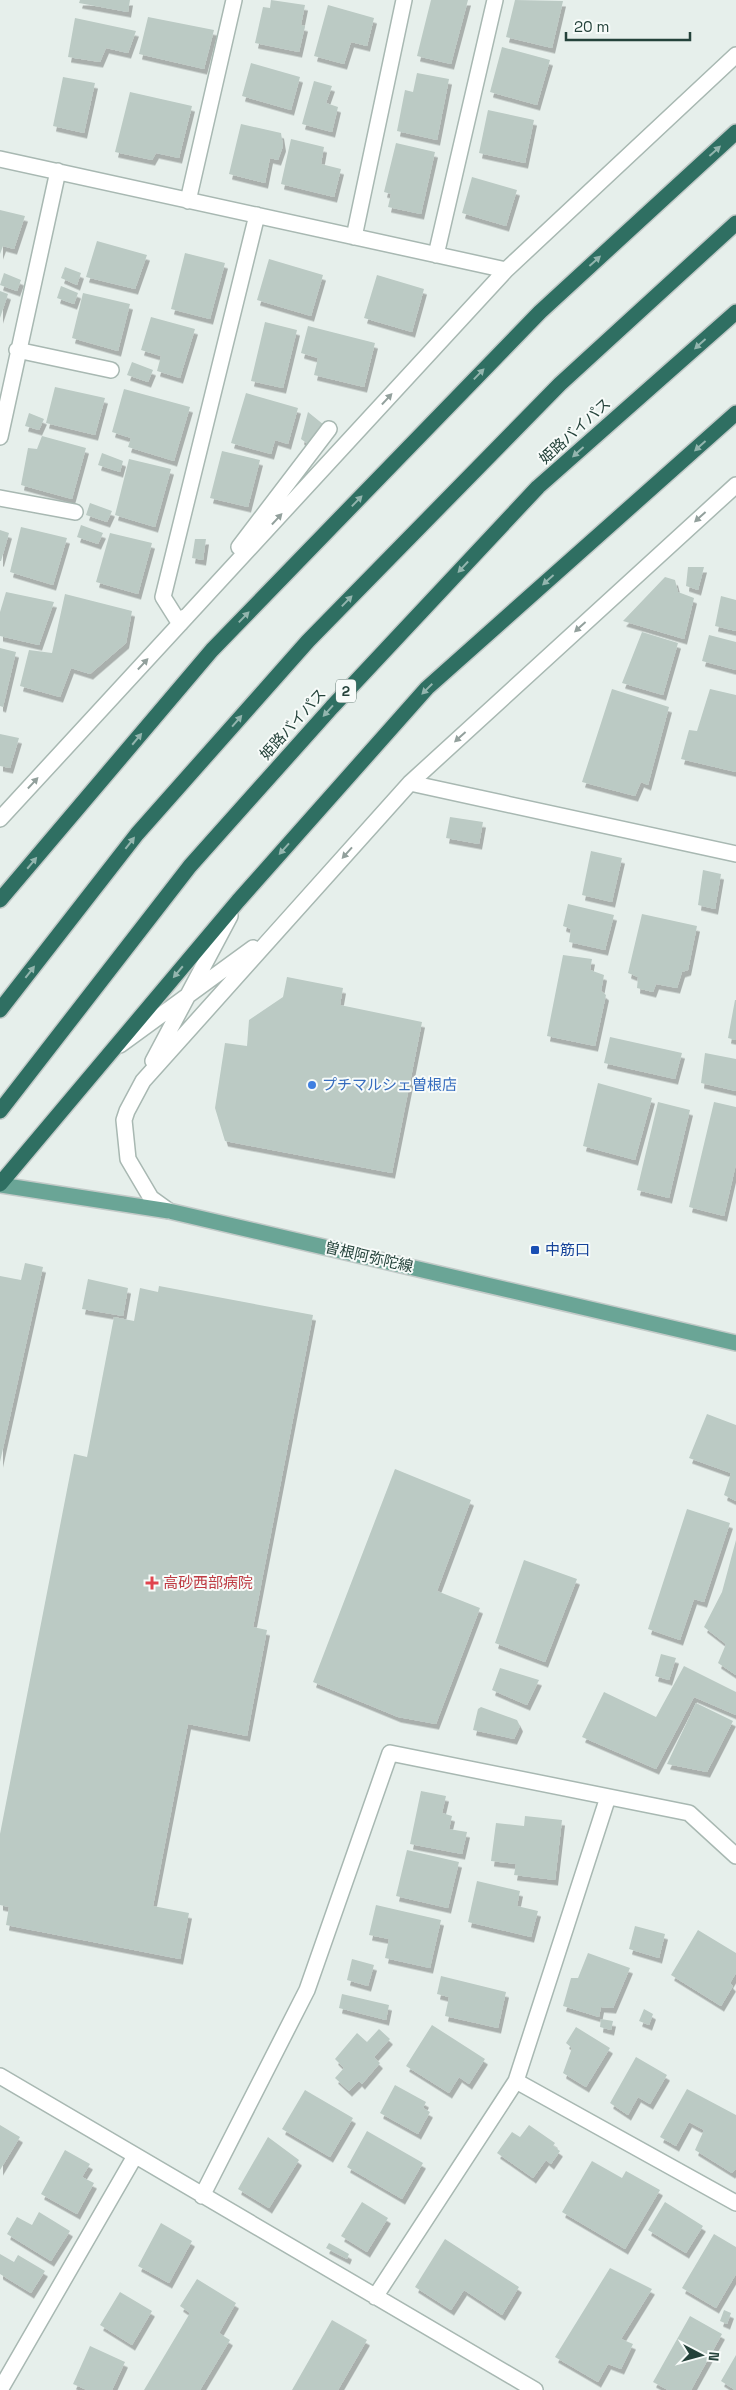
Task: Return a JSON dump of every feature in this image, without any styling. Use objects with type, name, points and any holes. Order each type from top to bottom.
[{"type":"highway","points":[[0,900],[212,650],[540,312],[736,132]]},
{"type":"highway","points":[[0,1010],[137,834],[308,642],[560,384],[736,223]]},
{"type":"highway","name":"姫路バイパス","points":[[0,1111],[190,866],[332,707],[538,488],[736,312]]},
{"type":"highway","points":[[0,1185],[238,901],[427,688],[736,413]]},
{"type":"main road","name":"曽根阿弥陀線","points":[[0,1185],[169,1211],[736,1343]]},
{"type":"street","points":[[188,201],[234,0]]},
{"type":"street","points":[[354,237],[404,0]]},
{"type":"street","points":[[436,255],[495,0]]},
{"type":"street","points":[[0,819],[506,270],[736,55]]},
{"type":"street","points":[[0,159],[506,270]]},
{"type":"street","points":[[0,438],[58,171]]},
{"type":"street","points":[[180,624],[163,597],[257,215]]},
{"type":"street","points":[[18,350],[111,370]]},
{"type":"street","points":[[180,624],[329,429]]},
{"type":"street","points":[[143,1081],[410,783],[736,485]]},
{"type":"street","points":[[0,498],[75,512]]},
{"type":"street","points":[[410,783],[736,854]]},
{"type":"street","points":[[169,1211],[151,1198],[128,1159],[124,1120],[238,901]]},
{"type":"street","points":[[110,1053],[279,930]]},
{"type":"street","points":[[202,2196],[307,1990],[390,1753],[689,1813],[736,1856]]},
{"type":"street","points":[[375,2297],[516,2081],[608,1797]]},
{"type":"street","points":[[0,2076],[535,2390]]},
{"type":"street","points":[[516,2081],[736,2203]]},
{"type":"street","points":[[0,2390],[135,2156]]},
{"type":"building","points":[[80,0],[130,0],[128,12],[79,3]]},
{"type":"building","points":[[271,0],[305,5],[301,25],[305,26],[299,52],[255,43],[263,7],[270,8]]},
{"type":"building","points":[[431,0],[468,0],[451,64],[417,56]]},
{"type":"building","points":[[515,0],[563,1],[552,48],[506,37]]},
{"type":"building","points":[[328,5],[374,18],[367,46],[351,42],[344,64],[314,56]]},
{"type":"building","points":[[148,17],[214,30],[204,69],[139,54]]},
{"type":"building","points":[[75,18],[136,31],[128,53],[106,48],[100,62],[68,57]]},
{"type":"building","points":[[502,47],[550,60],[537,105],[490,92]]},
{"type":"building","points":[[251,63],[300,77],[291,110],[242,96]]},
{"type":"building","points":[[417,73],[449,79],[437,140],[397,131],[405,90],[413,92]]},
{"type":"building","points":[[63,77],[95,83],[84,133],[53,126]]},
{"type":"building","points":[[314,81],[332,86],[326,103],[338,107],[332,132],[302,124]]},
{"type":"building","points":[[130,92],[192,106],[179,158],[156,153],[152,160],[115,152]]},
{"type":"building","points":[[488,110],[534,120],[525,163],[479,153]]},
{"type":"building","points":[[241,124],[281,133],[283,146],[278,160],[270,158],[265,183],[229,174]]},
{"type":"building","points":[[291,139],[324,147],[321,164],[341,169],[334,197],[281,184]]},
{"type":"building","points":[[396,143],[435,152],[421,214],[388,207],[391,194],[384,192]]},
{"type":"building","points":[[472,177],[517,190],[506,226],[462,213]]},
{"type":"building","points":[[0,210],[25,216],[14,249],[3,246],[0,254]]},
{"type":"building","points":[[97,241],[147,255],[135,289],[86,277]]},
{"type":"building","points":[[185,253],[225,263],[210,319],[171,309]]},
{"type":"building","points":[[269,259],[323,275],[311,316],[257,300]]},
{"type":"building","points":[[65,267],[81,273],[77,285],[61,278]]},
{"type":"building","points":[[4,273],[21,280],[17,291],[0,285]]},
{"type":"building","points":[[377,275],[424,289],[412,332],[364,318]]},
{"type":"building","points":[[61,286],[78,293],[74,304],[57,298]]},
{"type":"building","points":[[0,291],[8,294],[0,318]]},
{"type":"building","points":[[83,293],[130,304],[118,351],[72,338]]},
{"type":"building","points":[[151,317],[195,329],[180,378],[157,371],[161,356],[141,350]]},
{"type":"building","points":[[265,322],[297,330],[283,388],[251,381]]},
{"type":"building","points":[[308,326],[375,343],[364,387],[314,375],[318,358],[301,353]]},
{"type":"building","points":[[132,362],[153,370],[148,382],[127,375]]},
{"type":"building","points":[[55,387],[105,398],[95,435],[46,423]]},
{"type":"building","points":[[124,389],[190,407],[174,461],[128,447],[131,438],[112,432]]},
{"type":"building","points":[[246,393],[298,408],[288,444],[275,440],[271,454],[231,443]]},
{"type":"building","points":[[308,412],[329,429],[312,447],[301,439]]},
{"type":"building","points":[[29,413],[44,419],[39,430],[25,426]]},
{"type":"building","points":[[42,436],[86,448],[72,499],[21,485],[28,448],[37,449]]},
{"type":"building","points":[[222,451],[260,460],[248,507],[210,498]]},
{"type":"building","points":[[102,453],[123,461],[120,472],[98,465]]},
{"type":"building","points":[[129,459],[171,469],[155,527],[115,515]]},
{"type":"building","points":[[90,503],[112,511],[107,522],[86,515]]},
{"type":"building","points":[[81,525],[103,533],[98,544],[77,537]]},
{"type":"building","points":[[21,527],[67,538],[53,585],[10,572]]},
{"type":"building","points":[[0,530],[9,533],[1,561],[0,561]]},
{"type":"building","points":[[110,533],[152,543],[138,594],[96,582]]},
{"type":"building","points":[[195,539],[206,539],[203,560],[192,558]]},
{"type":"building","points":[[688,567],[704,567],[698,590],[686,586]]},
{"type":"building","points":[[665,577],[675,580],[678,592],[694,598],[684,639],[623,621]]},
{"type":"building","points":[[6,592],[54,602],[39,645],[0,636],[0,612]]},
{"type":"building","points":[[65,594],[132,611],[126,643],[90,674],[71,668],[60,697],[20,686],[29,650],[52,653]]},
{"type":"building","points":[[721,596],[736,600],[736,631],[715,626]]},
{"type":"building","points":[[642,632],[678,643],[663,695],[622,683]]},
{"type":"building","points":[[709,635],[736,642],[736,670],[702,661]]},
{"type":"building","points":[[0,648],[16,652],[3,707],[0,706]]},
{"type":"building","points":[[612,689],[669,707],[648,785],[641,782],[635,796],[582,782]]},
{"type":"building","points":[[710,689],[736,695],[736,772],[681,759],[689,730],[697,731]]},
{"type":"building","points":[[0,734],[19,738],[10,768],[0,766]]},
{"type":"building","points":[[450,817],[483,822],[479,844],[446,838]]},
{"type":"building","points":[[591,851],[622,858],[612,902],[582,895]]},
{"type":"building","points":[[703,870],[721,874],[715,909],[698,905]]},
{"type":"building","points":[[568,904],[614,915],[605,950],[569,942],[571,929],[563,926]]},
{"type":"building","points":[[642,914],[697,926],[688,970],[682,972],[677,988],[656,984],[653,992],[637,988],[638,977],[628,973]]},
{"type":"building","points":[[563,955],[592,959],[590,970],[604,975],[601,991],[606,995],[595,1046],[547,1036]]},
{"type":"building","points":[[287,977],[343,988],[340,1005],[422,1022],[392,1173],[225,1141],[215,1108],[225,1043],[247,1046],[249,1020],[283,997]]},
{"type":"building","points":[[736,1000],[736,1040],[728,1038]]},
{"type":"building","points":[[610,1037],[682,1053],[675,1079],[604,1063]]},
{"type":"building","points":[[705,1053],[736,1059],[736,1091],[701,1083]]},
{"type":"building","points":[[598,1083],[652,1098],[635,1160],[583,1146]]},
{"type":"building","points":[[658,1102],[690,1110],[669,1198],[637,1190]]},
{"type":"building","points":[[714,1102],[736,1107],[736,1164],[724,1216],[689,1207]]},
{"type":"building","points":[[25,1263],[43,1267],[0,1462],[0,1276],[21,1280]]},
{"type":"building","points":[[88,1279],[128,1288],[123,1316],[82,1309]]},
{"type":"building","points":[[159,1286],[313,1315],[253,1627],[267,1630],[247,1736],[188,1724],[153,1906],[189,1913],[180,1959],[6,1925],[9,1907],[0,1905],[0,1834],[74,1454],[87,1457],[114,1317],[134,1321],[140,1288],[158,1292]]},
{"type":"building","points":[[707,1414],[736,1425],[736,1501],[724,1495],[731,1473],[689,1458]]},
{"type":"building","points":[[395,1469],[471,1500],[437,1591],[480,1608],[436,1724],[398,1717],[313,1682]]},
{"type":"building","points":[[687,1509],[730,1523],[704,1602],[694,1599],[680,1640],[648,1629]]},
{"type":"building","points":[[736,1540],[736,1675],[718,1663],[726,1644],[704,1627],[722,1592]]},
{"type":"building","points":[[524,1560],[577,1579],[545,1662],[495,1643]]},
{"type":"building","points":[[661,1654],[676,1658],[669,1680],[655,1676]]},
{"type":"building","points":[[684,1666],[736,1692],[736,1715],[694,1697],[656,1769],[582,1737],[604,1692],[656,1717]]},
{"type":"building","points":[[500,1668],[539,1680],[527,1705],[492,1690]]},
{"type":"building","points":[[696,1703],[733,1721],[707,1772],[667,1764]]},
{"type":"building","points":[[481,1707],[517,1720],[520,1726],[514,1739],[473,1730],[478,1709]]},
{"type":"building","points":[[421,1791],[446,1796],[442,1813],[452,1816],[449,1829],[467,1832],[462,1854],[410,1844]]},
{"type":"building","points":[[525,1816],[562,1820],[555,1880],[514,1875],[516,1864],[491,1861],[496,1823],[524,1826]]},
{"type":"building","points":[[407,1850],[459,1862],[448,1908],[396,1896]]},
{"type":"building","points":[[477,1881],[520,1891],[517,1906],[538,1911],[531,1937],[468,1922]]},
{"type":"building","points":[[376,1905],[441,1920],[430,1968],[385,1958],[389,1939],[369,1935]]},
{"type":"building","points":[[635,1926],[665,1934],[659,1958],[629,1949]]},
{"type":"building","points":[[698,1930],[736,1953],[736,1973],[730,1983],[733,1986],[721,2006],[671,1975]]},
{"type":"building","points":[[588,1953],[630,1968],[613,2008],[601,2007],[599,2017],[563,2006],[571,1978],[578,1978]]},
{"type":"building","points":[[352,1959],[374,1965],[368,1986],[347,1980]]},
{"type":"building","points":[[441,1976],[506,1992],[498,2028],[445,2016],[449,1997],[437,1994]]},
{"type":"building","points":[[342,1994],[389,2005],[386,2020],[339,2008]]},
{"type":"building","points":[[644,2009],[653,2014],[649,2025],[639,2021]]},
{"type":"building","points":[[601,2019],[613,2021],[611,2030],[600,2027]]},
{"type":"building","points":[[432,2025],[485,2059],[469,2084],[459,2077],[449,2093],[406,2066]]},
{"type":"building","points":[[576,2027],[610,2048],[586,2087],[563,2073],[572,2048],[566,2043]]},
{"type":"building","points":[[379,2029],[390,2039],[374,2057],[380,2063],[362,2084],[359,2081],[349,2091],[335,2078],[344,2068],[335,2059],[357,2033],[367,2042]]},
{"type":"building","points":[[636,2057],[667,2075],[650,2104],[638,2097],[628,2115],[610,2103]]},
{"type":"building","points":[[395,2085],[426,2102],[423,2108],[430,2112],[418,2134],[380,2113]]},
{"type":"building","points":[[687,2089],[736,2115],[736,2169],[732,2173],[695,2150],[704,2130],[689,2122],[676,2146],[660,2137]]},
{"type":"building","points":[[305,2090],[353,2118],[330,2157],[282,2129]]},
{"type":"building","points":[[0,2125],[20,2137],[0,2170]]},
{"type":"building","points":[[529,2125],[555,2143],[553,2146],[560,2151],[551,2164],[546,2160],[533,2178],[497,2153],[512,2132],[520,2137]]},
{"type":"building","points":[[367,2131],[423,2163],[402,2199],[347,2167]]},
{"type":"building","points":[[268,2137],[299,2160],[269,2208],[238,2189]]},
{"type":"building","points":[[65,2150],[90,2164],[82,2177],[94,2183],[77,2214],[41,2194]]},
{"type":"building","points":[[592,2161],[622,2178],[626,2171],[660,2190],[625,2249],[562,2212]]},
{"type":"building","points":[[362,2202],[388,2218],[367,2252],[341,2236]]},
{"type":"building","points":[[665,2202],[703,2226],[686,2253],[648,2230]]},
{"type":"building","points":[[39,2212],[70,2231],[51,2261],[7,2234],[17,2217],[32,2225]]},
{"type":"building","points":[[161,2223],[192,2241],[169,2283],[138,2266]]},
{"type":"building","points":[[714,2234],[736,2247],[736,2274],[716,2308],[682,2288]]},
{"type":"building","points":[[445,2239],[519,2287],[502,2315],[464,2290],[451,2310],[415,2287]]},
{"type":"building","points":[[329,2243],[349,2254],[347,2259],[326,2248]]},
{"type":"building","points":[[0,2254],[14,2262],[18,2255],[45,2271],[31,2293],[0,2274]]},
{"type":"building","points":[[610,2268],[652,2289],[621,2339],[633,2344],[621,2369],[608,2364],[598,2382],[555,2357]]},
{"type":"building","points":[[197,2279],[236,2303],[219,2333],[230,2340],[200,2390],[144,2390],[190,2313],[180,2306]]},
{"type":"building","points":[[120,2292],[152,2311],[132,2345],[100,2325]]},
{"type":"building","points":[[724,2310],[731,2313],[727,2324],[720,2321]]},
{"type":"building","points":[[690,2316],[722,2334],[691,2390],[668,2390],[653,2382]]},
{"type":"building","points":[[332,2320],[367,2340],[338,2390],[292,2390]]},
{"type":"building","points":[[90,2346],[125,2362],[112,2390],[87,2390],[73,2384]]},
{"type":"building","points":[[736,2355],[736,2390],[735,2390],[721,2381]]},
{"type":"place","name":"プチマルシェ曽根店","points":[[312,1085]]},
{"type":"place","name":"中筋口","points":[[535,1250]]},
{"type":"place","name":"高砂西部病院","points":[[152,1583]]}]
